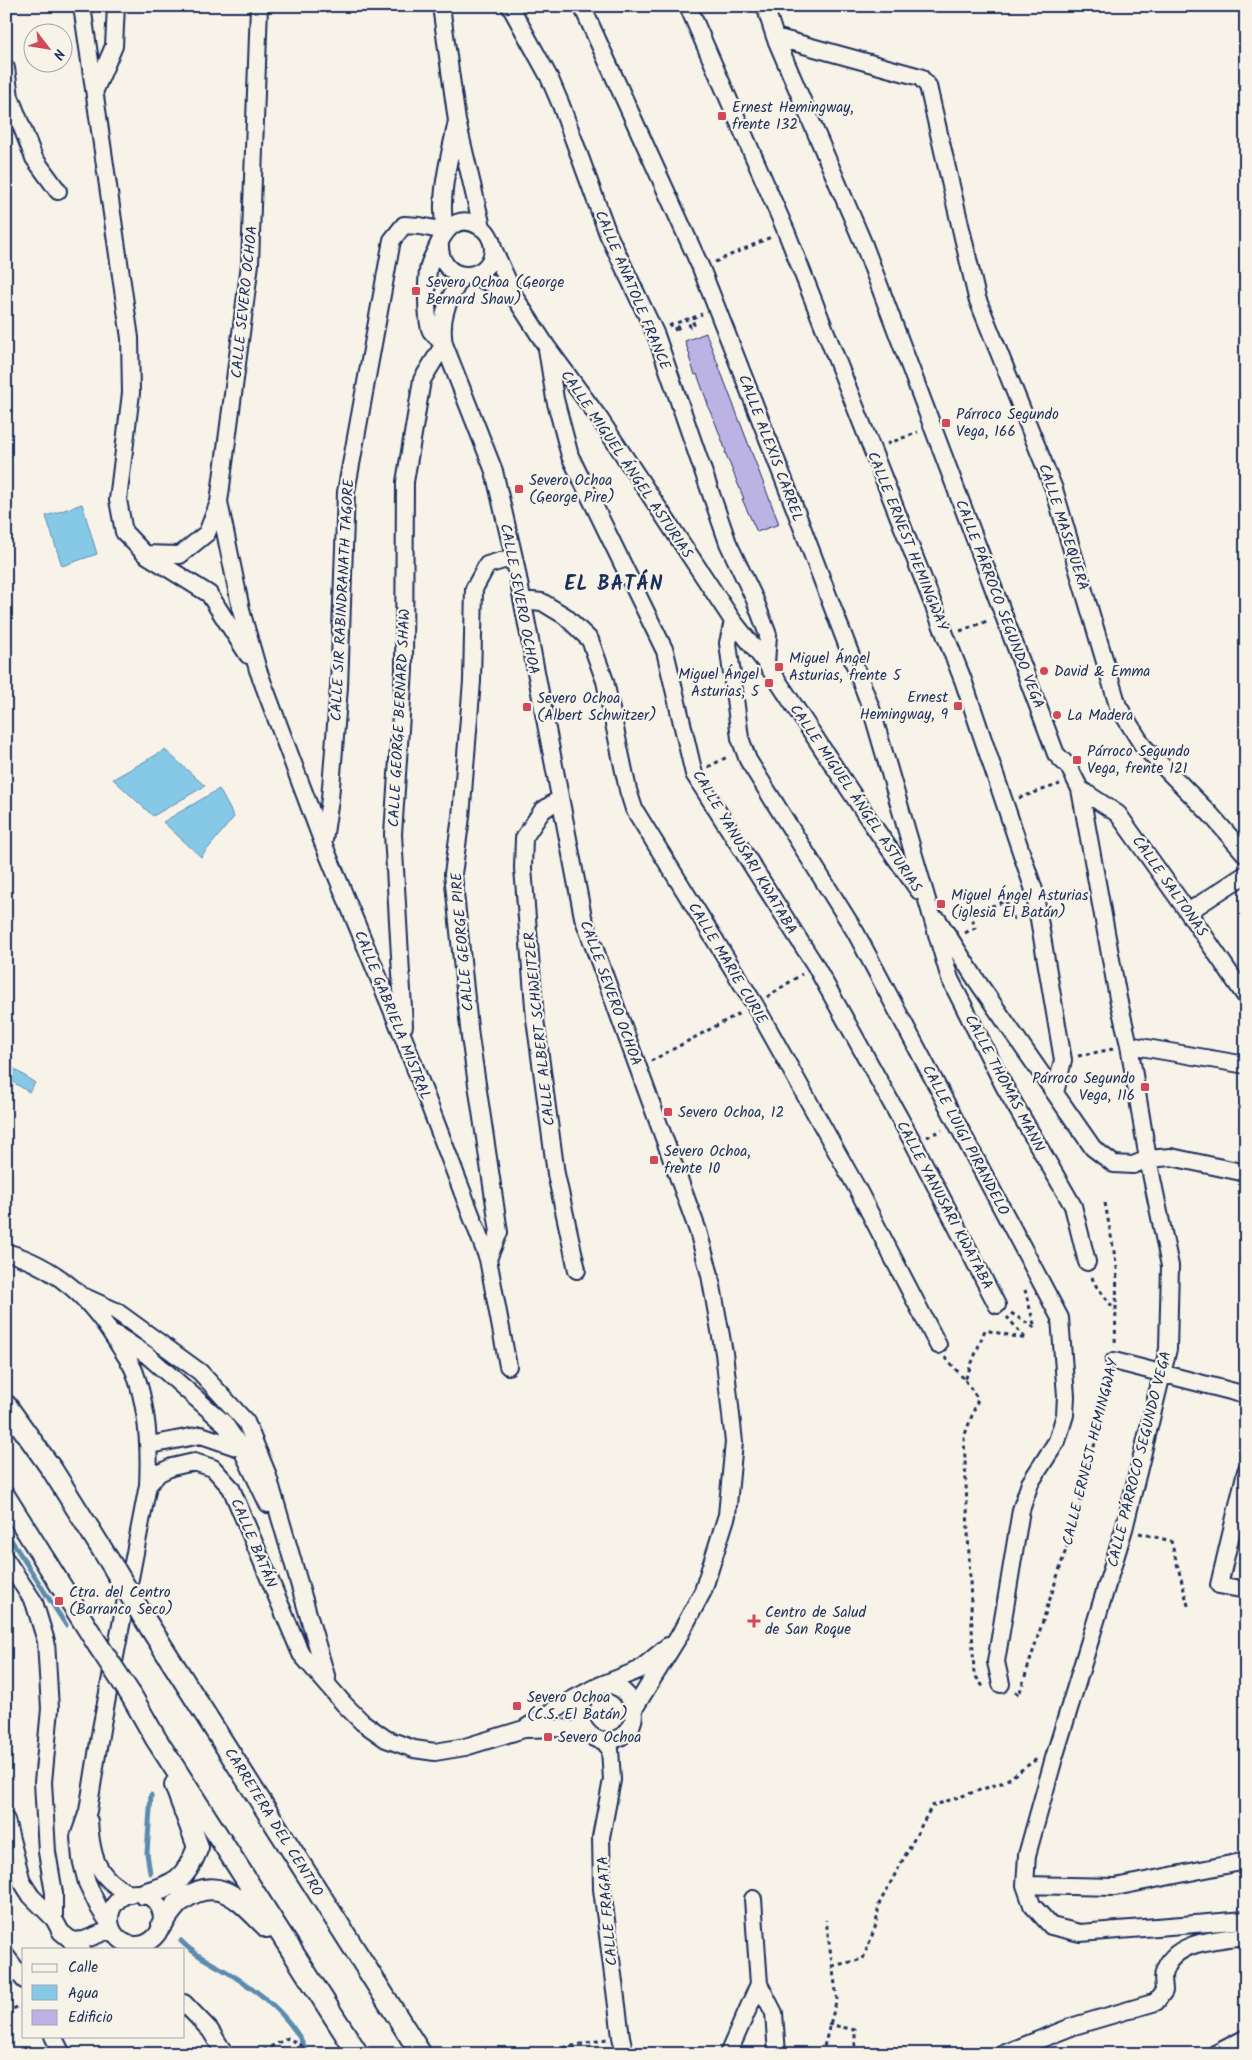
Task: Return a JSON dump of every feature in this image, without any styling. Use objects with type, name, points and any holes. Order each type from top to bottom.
[{"type":"main road","name":"CARRETERA DEL CENTRO","points":[[6,1405],[53,1471],[144,1618],[421,2054]]},
{"type":"main road","points":[[6,1498],[98,1645],[132,1695],[156,1739],[358,2054]]},
{"type":"main road","points":[[136,1894],[171,1886],[190,1869],[198,1847],[190,1822],[156,1739]]},
{"type":"main road","points":[[159,1936],[181,1900],[207,1888],[228,1892],[291,1949]]},
{"type":"street","points":[[82,6],[130,338],[131,393],[118,500],[124,532],[145,554]]},
{"type":"street","points":[[95,91],[114,46],[116,6]]},
{"type":"street","name":"CALLE SEVERO OCHOA","points":[[145,554],[180,555],[208,533],[219,502],[250,264],[259,6]]},
{"type":"street","points":[[440,6],[457,121],[482,227],[491,240],[493,248],[491,257],[486,265],[480,271],[466,275],[451,271],[443,263],[439,253],[442,236],[442,204],[457,121]]},
{"type":"street","name":"CALLE ANATOLE FRANCE","points":[[510,6],[548,77],[608,234],[656,335],[728,542],[755,600],[768,635],[766,663]]},
{"type":"street","name":"CALLE ALEXIS CARREL","points":[[582,6],[701,268],[784,480],[871,708],[927,902]]},
{"type":"street","name":"CALLE ERNEST HEMINGWAY","points":[[688,6],[786,231],[963,680],[1034,890],[1063,1060],[1055,1093]]},
{"type":"street","name":"CALLE PÁRROCO SEGUNDO VEGA","points":[[765,6],[776,38],[864,246],[1056,754],[1069,767],[1077,784],[1118,998],[1129,1045],[1148,1159],[1170,1266],[1168,1349],[1124,1529],[1054,1758],[1027,1855],[1025,1885],[1032,1904],[1051,1926],[1080,1933],[1246,1920]]},
{"type":"street","name":"CALLE MASEQUERA","points":[[776,38],[920,77],[928,86],[976,298],[1054,489],[1118,706],[1143,746],[1211,815],[1246,855]]},
{"type":"street","points":[[6,68],[10,97],[34,158],[58,191]]},
{"type":"street","points":[[444,344],[431,330],[428,312],[429,266],[442,236],[453,225],[462,222],[473,222],[482,227]]},
{"type":"street","name":"CALLE SIR RABINDRANATH TAGORE","points":[[323,843],[330,799],[338,687],[346,492],[392,240],[404,225],[420,226],[442,236]]},
{"type":"street","name":"CALLE MIGUEL ÁNGEL ASTURIAS","points":[[493,248],[516,299],[547,347],[599,418],[733,621],[766,663],[874,827],[927,902],[977,981],[1093,1148],[1114,1164],[1133,1165],[1148,1159],[1171,1156],[1246,1173]]},
{"type":"street","points":[[444,344],[441,328],[446,305],[466,275]]},
{"type":"street","name":"CALLE MIGUEL ÁNGEL ASTURIAS","points":[[466,275],[492,284],[516,299]]},
{"type":"street","name":"CALLE SEVERO OCHOA","points":[[444,344],[494,472],[515,562],[583,917],[698,1231],[710,1275],[724,1353],[734,1442],[727,1515],[703,1592],[679,1636],[634,1709]]},
{"type":"street","name":"CALLE GEORGE BERNARD SHAW","points":[[404,1039],[393,834],[404,670],[405,482],[422,380],[444,344]]},
{"type":"street","name":"CALLE YANUSARI KWATABA","points":[[547,347],[555,399],[570,456],[665,651],[694,774],[815,965],[914,1144],[997,1305]]},
{"type":"street","name":"CALLE GABRIELA MISTRAL","points":[[219,502],[242,614],[258,670],[323,843],[404,1039],[488,1259],[508,1366]]},
{"type":"street","name":"CALLE GABRIELA MISTRAL","points":[[145,554],[209,594],[258,670]]},
{"type":"street","name":"CALLE GEORGE PIRE","points":[[488,1259],[499,1232],[470,1037],[454,874],[472,681],[474,589],[487,565],[507,559],[515,562]]},
{"type":"street","name":"CALLE MARIE CURIE","points":[[522,600],[542,602],[565,616],[590,640],[605,681],[628,790],[634,809],[755,1005],[858,1190],[938,1346]]},
{"type":"street","name":"CALLE LUIGI PIRANDELO","points":[[733,621],[728,644],[740,738],[748,760],[856,933],[1060,1318],[1066,1396],[1065,1415],[1057,1442],[1030,1482],[1021,1510],[996,1662],[1001,1684]]},
{"type":"street","name":"CALLE SALTONAS","points":[[1077,784],[1118,814],[1246,997]]},
{"type":"street","name":"CALLE ALBERT SCHWEITZER","points":[[559,799],[542,812],[524,838],[523,868],[536,1029],[556,1174],[578,1270]]},
{"type":"street","points":[[1188,912],[1246,874]]},
{"type":"street","name":"CALLE THOMAS MANN","points":[[927,902],[950,979],[1004,1086],[1073,1206],[1086,1262]]},
{"type":"street","points":[[1129,1045],[1246,1065]]},
{"type":"street","points":[[6,1252],[24,1258],[55,1273],[82,1295],[111,1332],[135,1371],[144,1407],[150,1445],[148,1485],[101,1730],[88,1811],[79,1837],[81,1859],[87,1882],[99,1908],[120,1940],[130,1946],[144,1944],[159,1936],[160,1911],[154,1901],[117,1888],[95,1862],[90,1838],[88,1811]]},
{"type":"street","name":"CALLE BATÁN","points":[[82,1295],[116,1311],[200,1372],[246,1422],[268,1473],[285,1539],[328,1684]]},
{"type":"street","name":"CALLE BATÁN","points":[[111,1332],[146,1355],[224,1423],[241,1448],[285,1539]]},
{"type":"street","points":[[1114,1361],[1246,1394]]},
{"type":"street","name":"CALLE BATÁN","points":[[150,1445],[201,1435],[241,1448],[268,1473]]},
{"type":"street","name":"CALLE BATÁN","points":[[148,1485],[160,1473],[172,1467],[194,1462],[213,1468],[231,1488],[301,1654],[344,1704],[362,1722],[386,1739],[414,1749],[435,1752],[465,1748],[524,1729],[557,1707],[594,1688]]},
{"type":"street","points":[[1246,1471],[1219,1585],[1246,1590]]},
{"type":"street","points":[[6,1560],[34,1602],[46,1642],[50,1709],[43,1782],[46,1852],[54,1893],[54,1919]]},
{"type":"street","name":"CALLE SEVERO OCHOA","points":[[594,1688],[639,1670],[679,1636]]},
{"type":"street","points":[[611,1685],[622,1689],[631,1698],[634,1709],[634,1719],[629,1728],[622,1736],[613,1740],[596,1736],[582,1726],[579,1717],[583,1698],[594,1688],[611,1685]]},
{"type":"street","name":"CALLE BATÁN","points":[[524,1729],[564,1728],[596,1736]]},
{"type":"street","name":"CALLE FRAGATA","points":[[596,1736],[610,1749],[612,1780],[601,1837],[602,1889],[625,2054]]},
{"type":"street","points":[[6,1820],[22,1882],[31,1896],[54,1919],[61,1932],[76,1945],[111,1927]]},
{"type":"street","points":[[1025,1885],[1115,1887],[1246,1861]]},
{"type":"street","points":[[111,1927],[112,1909],[119,1900],[136,1894]]},
{"type":"street","points":[[753,1899],[759,1984],[774,2013],[778,2054]]},
{"type":"street","points":[[1003,2054],[1074,2026],[1156,2002],[1164,1992],[1163,1972],[1174,1954],[1198,1943],[1246,1936]]},
{"type":"street","points":[[6,1956],[22,1977]]},
{"type":"street","points":[[728,2054],[759,1984]]},
{"type":"street","points":[[185,2004],[210,2030],[225,2054]]},
{"type":"street","points":[[54,2038],[62,2054]]},
{"type":"street","points":[[1215,2054],[1246,2038]]},
{"type":"path","points":[[701,268],[786,231]]},
{"type":"path","points":[[672,334],[669,326],[673,324],[676,331],[679,330],[676,323],[688,319],[690,327],[694,325],[692,318],[703,314]]},
{"type":"path","points":[[872,450],[933,427]]},
{"type":"path","points":[[946,637],[1004,615]]},
{"type":"path","points":[[694,774],[744,748]]},
{"type":"path","points":[[1004,804],[1077,784]]},
{"type":"path","points":[[950,940],[975,928],[971,913],[1006,901],[1014,919],[1038,912]]},
{"type":"path","points":[[638,1068],[755,1005],[815,965]]},
{"type":"path","points":[[1063,1060],[1129,1045]]},
{"type":"path","points":[[914,1144],[956,1123]]},
{"type":"path","name":"CALLE ERNEST HEMINGWAY","points":[[1001,1684],[1019,1695],[1078,1512],[1114,1361],[1117,1268],[1105,1203]]},
{"type":"path","points":[[1086,1262],[1094,1283],[1116,1311]]},
{"type":"path","points":[[997,1305],[1036,1328],[1024,1286],[1038,1276]]},
{"type":"path","points":[[965,1380],[985,1330],[1026,1339],[997,1305]]},
{"type":"path","points":[[938,1346],[949,1364],[965,1380],[978,1399],[964,1437],[974,1674],[984,1688],[1001,1684]]},
{"type":"path","points":[[1124,1529],[1171,1541],[1189,1609]]},
{"type":"path","points":[[832,1966],[863,1959],[876,1925],[879,1904],[932,1806],[1004,1782],[1036,1759],[1054,1758]]},
{"type":"path","points":[[822,2054],[828,2024],[837,1999],[826,1920]]},
{"type":"path","points":[[6,2012],[22,2005]]},
{"type":"path","points":[[828,2024],[855,2030],[855,2054]]},
{"type":"path","points":[[256,2054],[288,2038],[302,2046],[305,2054]]},
{"type":"path","points":[[532,2054],[610,2039]]},
{"type":"water","points":[[82,504],[97,554],[62,566],[46,516]]},
{"type":"water","points":[[165,750],[205,786],[153,816],[113,779]]},
{"type":"water","points":[[219,789],[234,817],[201,857],[163,822]]},
{"type":"water","points":[[10,1066],[35,1083],[29,1092],[6,1078],[6,1073]]},
{"type":"building","points":[[706,333],[779,524],[757,532],[742,499],[744,499],[689,357],[685,341]]},
{"type":"waterway","points":[[6,1532],[66,1625]]},
{"type":"waterway","points":[[150,1873],[147,1853],[151,1795]]},
{"type":"waterway","points":[[181,1941],[193,1952],[258,1992],[287,2020],[295,2030],[308,2054]]},
{"type":"place","name":"Ernest Hemingway, frente 132","points":[[722,116]]},
{"type":"place","name":"Severo Ochoa (George Bernard Shaw)","points":[[416,291]]},
{"type":"place","name":"Párroco Segundo Vega, 166","points":[[946,423]]},
{"type":"place","name":"Severo Ochoa (George Pire)","points":[[519,489]]},
{"type":"place","name":"Miguel Ángel Asturias, frente 5","points":[[779,667]]},
{"type":"place","name":"David & Emma","points":[[1044,671]]},
{"type":"place","name":"Miguel Ángel Asturias, 5","points":[[769,683]]},
{"type":"place","name":"Ernest Hemingway, 9","points":[[958,706]]},
{"type":"place","name":"Severo Ochoa (Albert Schwitzer)","points":[[527,707]]},
{"type":"place","name":"La Madera","points":[[1057,715]]},
{"type":"place","name":"Párroco Segundo Vega, frente 121","points":[[1077,760]]},
{"type":"place","name":"Miguel Ángel Asturias (iglesia El Batán)","points":[[941,904]]},
{"type":"place","name":"Párroco Segundo Vega, 116","points":[[1145,1087]]},
{"type":"place","name":"Severo Ochoa, 12","points":[[668,1112]]},
{"type":"place","name":"Severo Ochoa, frente 10","points":[[654,1160]]},
{"type":"place","name":"Ctra. del Centro (Barranco Seco)","points":[[59,1601]]},
{"type":"place","name":"Centro de Salud de San Roque","points":[[754,1621]]},
{"type":"place","name":"Severo Ochoa (C.S. El Batán)","points":[[517,1706]]},
{"type":"place","name":"Severo Ochoa","points":[[548,1737]]},
{"type":"district","name":"EL BATÁN","points":[[614,583]]}]
